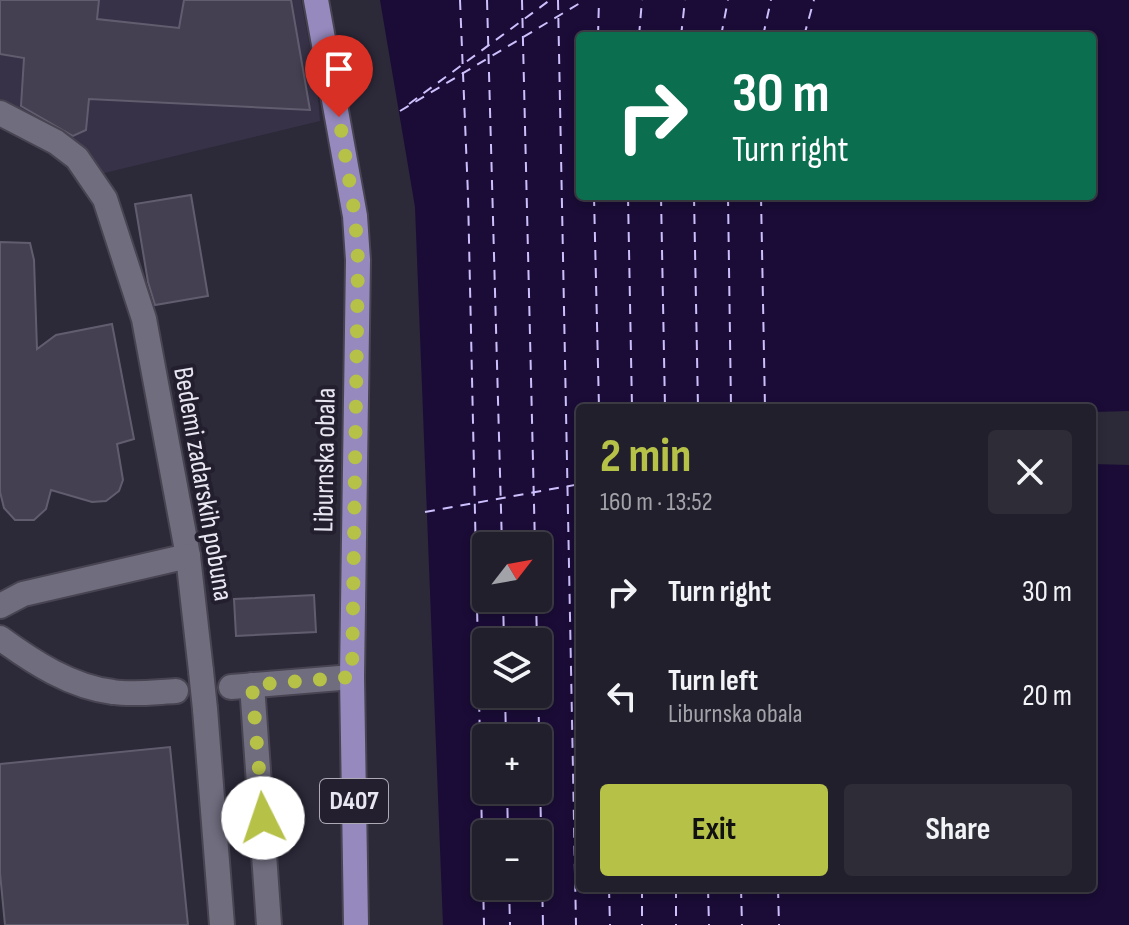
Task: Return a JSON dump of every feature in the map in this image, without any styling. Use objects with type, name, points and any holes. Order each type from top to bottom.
[{"type":"main road","name":"Liburnska obala","points":[[316,0],[355,216],[358,260],[352,677],[356,925]]},
{"type":"street","name":"Bedemi zadarskih pobuna","points":[[0,113],[56,142],[77,158],[105,199],[144,319],[188,556],[205,709],[222,925]]},
{"type":"street","points":[[0,606],[23,594],[188,556]]},
{"type":"street","points":[[0,638],[48,671],[78,682],[113,692],[176,691]]},
{"type":"street","points":[[269,925],[242,686],[352,677]]},
{"type":"shaded area","points":[[0,0],[301,0],[317,85],[320,121],[92,176],[0,113]]},
{"type":"shaded area","points":[[380,0],[1129,0],[1129,411],[1096,412],[1096,404],[576,404],[576,892],[1096,892],[1096,464],[1129,465],[1129,925],[443,925],[415,207]]},
{"type":"building","points":[[0,0],[99,0],[97,19],[179,28],[184,0],[291,0],[310,110],[89,99],[86,130],[73,136],[21,106],[24,58],[0,54]]},
{"type":"building","points":[[191,195],[208,296],[155,305],[135,204]]},
{"type":"building","points":[[0,242],[30,243],[34,260],[37,349],[56,335],[112,324],[134,439],[117,444],[123,480],[119,491],[106,501],[92,502],[51,490],[46,509],[34,520],[15,520],[4,508],[0,492]]},
{"type":"building","points":[[314,595],[316,632],[236,636],[234,599]]},
{"type":"building","points":[[170,747],[188,925],[5,925],[0,873],[0,764]]},
{"type":"ferry route","points":[[460,0],[468,195],[484,925]]},
{"type":"ferry route","points":[[487,0],[502,532]]},
{"type":"ferry route","points":[[522,0],[535,532]]},
{"type":"ferry route","points":[[409,104],[550,0]]},
{"type":"ferry route","points":[[558,0],[576,925]]},
{"type":"ferry route","points":[[400,111],[585,0]]},
{"type":"ferry route","points":[[598,32],[599,0]]},
{"type":"ferry route","points":[[639,32],[642,0]]},
{"type":"ferry route","points":[[681,32],[685,0]]},
{"type":"ferry route","points":[[722,32],[728,0]]},
{"type":"ferry route","points":[[764,32],[771,0]]},
{"type":"ferry route","points":[[805,32],[814,0]]},
{"type":"ferry route","points":[[594,200],[599,404]]},
{"type":"ferry route","points":[[628,200],[632,404]]},
{"type":"ferry route","points":[[661,200],[665,404]]},
{"type":"ferry route","points":[[694,200],[698,404]]},
{"type":"ferry route","points":[[728,200],[731,404]]},
{"type":"ferry route","points":[[761,200],[765,404]]},
{"type":"ferry route","points":[[425,512],[576,485]]},
{"type":"ferry route","points":[[503,612],[504,628]]},
{"type":"ferry route","points":[[536,612],[537,628]]},
{"type":"ferry route","points":[[505,708],[506,724]]},
{"type":"ferry route","points":[[539,708],[543,925]]},
{"type":"ferry route","points":[[507,804],[508,820]]},
{"type":"ferry route","points":[[609,892],[610,925]]},
{"type":"ferry route","points":[[642,892],[642,925]]},
{"type":"ferry route","points":[[676,892],[676,925]]},
{"type":"ferry route","points":[[708,892],[709,925]]},
{"type":"ferry route","points":[[741,892],[742,925]]},
{"type":"ferry route","points":[[778,892],[779,925]]},
{"type":"ferry route","points":[[509,900],[510,925]]},
{"type":"route","points":[[263,818],[252,685],[352,677],[358,260],[355,216],[339,117]]}]
